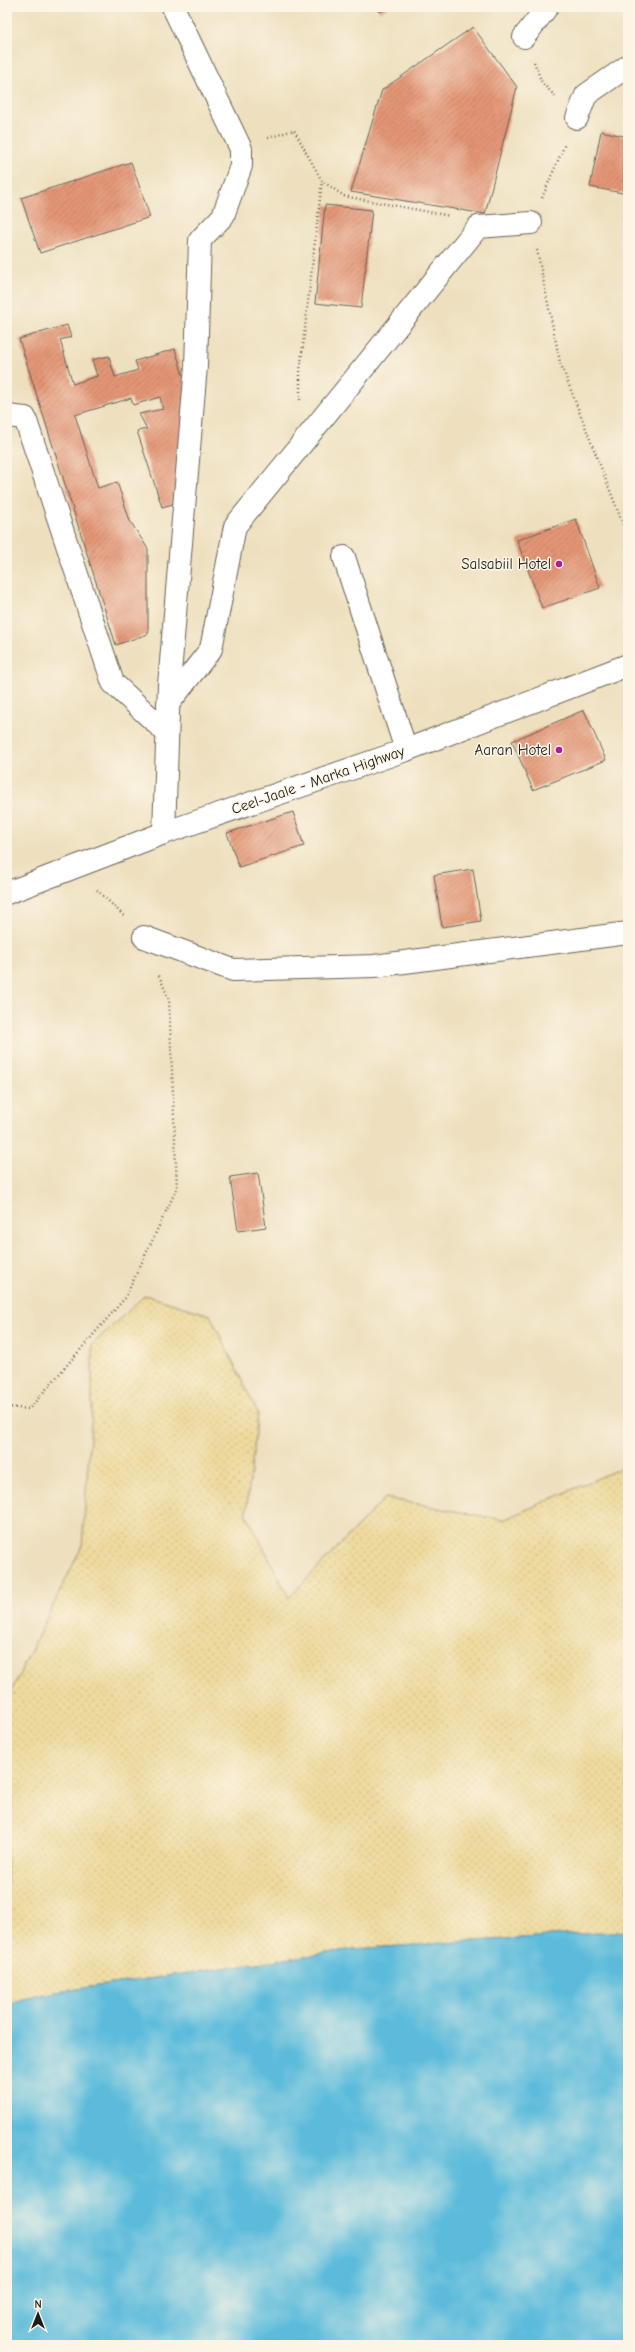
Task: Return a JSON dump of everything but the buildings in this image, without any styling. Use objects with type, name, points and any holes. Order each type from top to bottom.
[{"type":"street","points":[[164,833],[168,704],[196,366],[200,240],[223,216],[241,166],[241,149],[173,7]]},
{"type":"street","points":[[524,37],[547,7]]},
{"type":"street","points":[[576,118],[586,96],[628,66]]},
{"type":"street","points":[[168,704],[211,649],[235,526],[478,227],[531,223]]},
{"type":"street","points":[[7,416],[25,418],[114,683],[167,733]]},
{"type":"street","points":[[344,557],[406,750]]},
{"type":"street","name":"Ceel-Jaale - Marka Highway","points":[[7,893],[164,833],[406,750],[628,664]]},
{"type":"street","points":[[144,937],[233,970],[374,966],[628,934]]},
{"type":"path","points":[[505,7],[524,37],[542,83],[576,118],[531,223],[560,362],[628,537]]},
{"type":"path","points":[[241,149],[294,130],[322,181],[344,196],[454,216],[478,227]]},
{"type":"path","points":[[300,401],[300,372],[322,181]]},
{"type":"path","points":[[7,1407],[29,1409],[125,1298],[177,1188],[169,1000],[144,937],[75,868]]},
{"type":"sand","points":[[145,1295],[210,1315],[258,1413],[246,1513],[289,1598],[385,1498],[503,1520],[628,1465],[628,1931],[354,1949],[50,1993],[7,2003],[7,1700],[82,1546],[92,1411],[92,1345]]},
{"type":"water","points":[[628,1931],[628,2345],[7,2345],[7,2003],[50,1993],[354,1949]]},
{"type":"place","name":"Salsabiil Hotel","points":[[559,564]]},
{"type":"place","name":"Aaran Hotel","points":[[559,750]]}]
